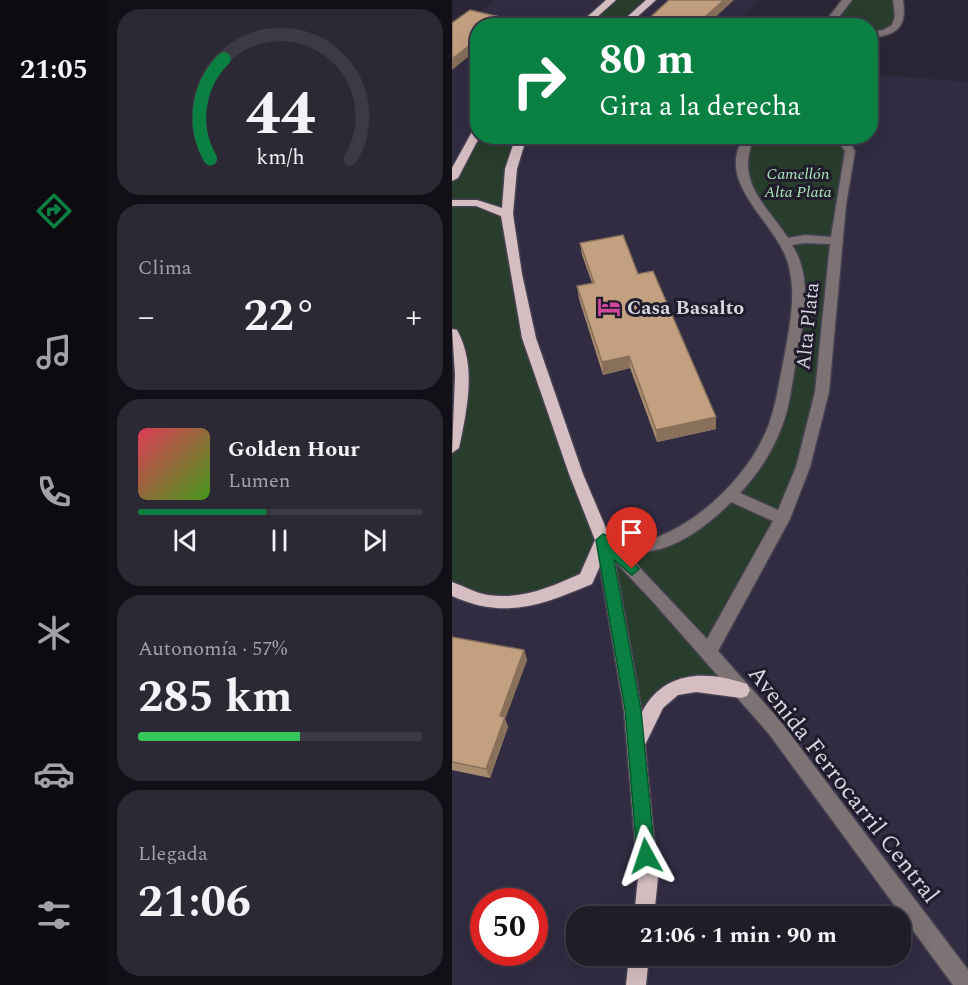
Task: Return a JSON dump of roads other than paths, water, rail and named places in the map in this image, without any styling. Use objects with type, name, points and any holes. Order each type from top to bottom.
[{"type":"main road","points":[[590,18],[611,0]]},
{"type":"main road","points":[[630,18],[651,0]]},
{"type":"main road","points":[[452,177],[470,144]]},
{"type":"main road","points":[[519,144],[511,169],[507,214],[529,338],[576,474],[603,540],[633,710],[648,878],[645,906]]},
{"type":"main road","points":[[452,203],[477,203],[507,214]]},
{"type":"main road","points":[[452,333],[458,343],[463,382],[452,448]]},
{"type":"main road","points":[[452,589],[492,603],[516,604],[543,598],[586,579],[603,540]]},
{"type":"main road","points":[[636,745],[658,701],[675,687],[699,684],[741,690]]},
{"type":"main road","points":[[636,985],[639,966]]},
{"type":"street","points":[[834,18],[847,0]]},
{"type":"street","points":[[878,33],[891,30],[899,24],[902,17],[898,0]]},
{"type":"street","name":"Alta Plata","points":[[603,540],[639,547],[670,538],[731,495],[762,456],[776,424],[798,310],[795,264],[787,242],[753,199],[745,181],[742,165],[744,144]]},
{"type":"street","name":"Alta Plata","points":[[708,653],[782,519],[803,467],[822,392],[833,296],[835,241],[850,151],[845,144]]},
{"type":"street","points":[[787,242],[805,239],[835,241]]},
{"type":"street","points":[[731,495],[782,519]]},
{"type":"street","name":"Avenida Ferrocarril Central","points":[[603,540],[775,728],[963,975]]},
{"type":"place","name":"Casa Basalto","points":[[609,307]]},
{"type":"park label","name":"Camellón Alta Plata","points":[[798,182]]}]
